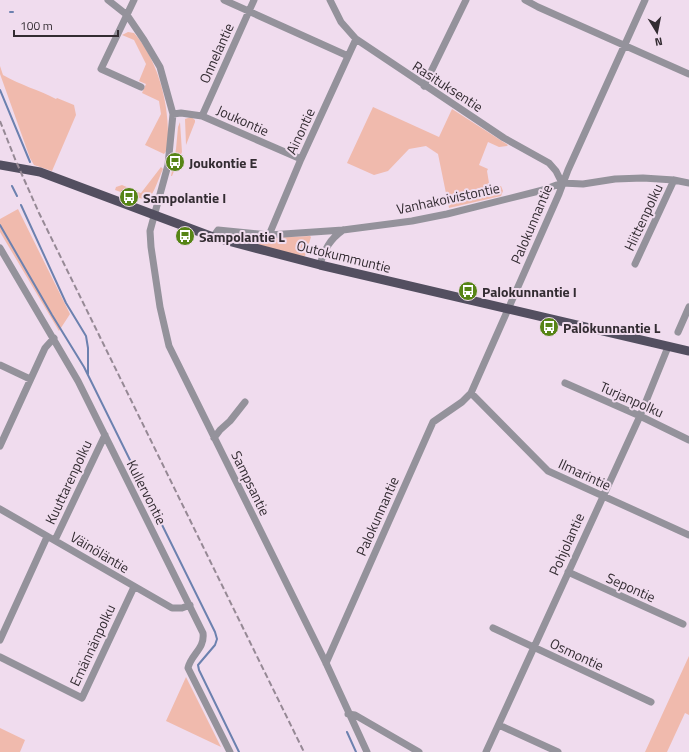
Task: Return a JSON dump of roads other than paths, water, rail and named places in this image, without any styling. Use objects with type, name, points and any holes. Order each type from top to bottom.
[{"type":"main road","name":"Outokummuntie","points":[[0,165],[40,172],[153,216],[213,237],[320,265],[689,351]]},
{"type":"street","points":[[108,0],[127,15],[160,67],[173,114]]},
{"type":"street","points":[[134,0],[101,69],[141,88]]},
{"type":"street","points":[[224,0],[348,56]]},
{"type":"street","name":"Onnelantie","points":[[202,116],[254,0]]},
{"type":"street","name":"Rasituksentie","points":[[330,0],[341,22],[356,39],[424,86],[504,138],[549,163],[562,183]]},
{"type":"street","points":[[424,86],[466,0]]},
{"type":"street","points":[[525,0],[689,74]]},
{"type":"street","name":"Palokunnantie","points":[[326,663],[433,422],[462,402],[471,393],[509,310],[559,194],[562,183],[645,0]]},
{"type":"street","name":"Ainontie","points":[[269,235],[301,159],[356,39]]},
{"type":"street","name":"Joukontie","points":[[173,114],[181,113],[202,116],[301,159]]},
{"type":"street","name":"Sampsantie","points":[[173,114],[168,165],[150,231],[160,307],[169,346],[326,663],[348,714],[367,752]]},
{"type":"street","name":"Vanhakoivistontie","points":[[213,237],[218,230],[269,235],[343,230],[412,221],[447,214],[543,190],[562,183],[583,184],[615,179],[643,178],[688,180]]},
{"type":"street","name":"Hiittenpolku","points":[[635,264],[674,180]]},
{"type":"street","points":[[320,265],[330,242],[343,230]]},
{"type":"street","name":"Kullervontie","points":[[0,248],[78,381],[190,604],[203,633],[204,640],[201,647],[190,662],[188,668],[230,752]]},
{"type":"street","points":[[678,332],[689,306]]},
{"type":"street","points":[[0,446],[45,348],[54,338]]},
{"type":"street","name":"Pohjolantie","points":[[486,752],[602,496],[640,416],[668,347]]},
{"type":"street","points":[[0,365],[30,379]]},
{"type":"street","name":"Turjanpolku","points":[[565,383],[640,416],[689,440]]},
{"type":"street","name":"Ilmarintie","points":[[471,393],[548,471],[689,535]]},
{"type":"street","points":[[214,438],[245,402]]},
{"type":"street","name":"Kuuttarenpolku","points":[[55,540],[104,435]]},
{"type":"street","name":"Väinöläntie","points":[[0,509],[172,608],[182,608],[190,604]]},
{"type":"street","points":[[0,640],[47,537]]},
{"type":"street","name":"Sepontie","points":[[568,572],[683,624]]},
{"type":"street","name":"Emännänpolku","points":[[0,657],[82,698],[134,587]]},
{"type":"street","name":"Osmontie","points":[[492,628],[652,702]]},
{"type":"street","points":[[348,714],[355,715],[419,752]]},
{"type":"street","points":[[499,725],[558,752]]},
{"type":"waterway","points":[[0,90],[30,162]]},
{"type":"waterway","points":[[12,186],[17,196]]},
{"type":"waterway","points":[[21,205],[66,303],[86,336],[88,348],[88,374]]},
{"type":"waterway","points":[[0,225],[84,367],[215,632],[217,639],[215,645],[198,665],[199,670],[239,752]]},
{"type":"waterway","points":[[347,732],[356,752]]},
{"type":"railway","points":[[0,121],[39,213],[304,752]]},
{"type":"place","name":"Joukontie E","points":[[175,162]]},
{"type":"place","name":"Sampolantie I","points":[[129,197]]},
{"type":"place","name":"Sampolantie L","points":[[185,236]]},
{"type":"place","name":"Palokunnantie I","points":[[468,291]]},
{"type":"place","name":"Palokunnantie L","points":[[549,327]]}]
